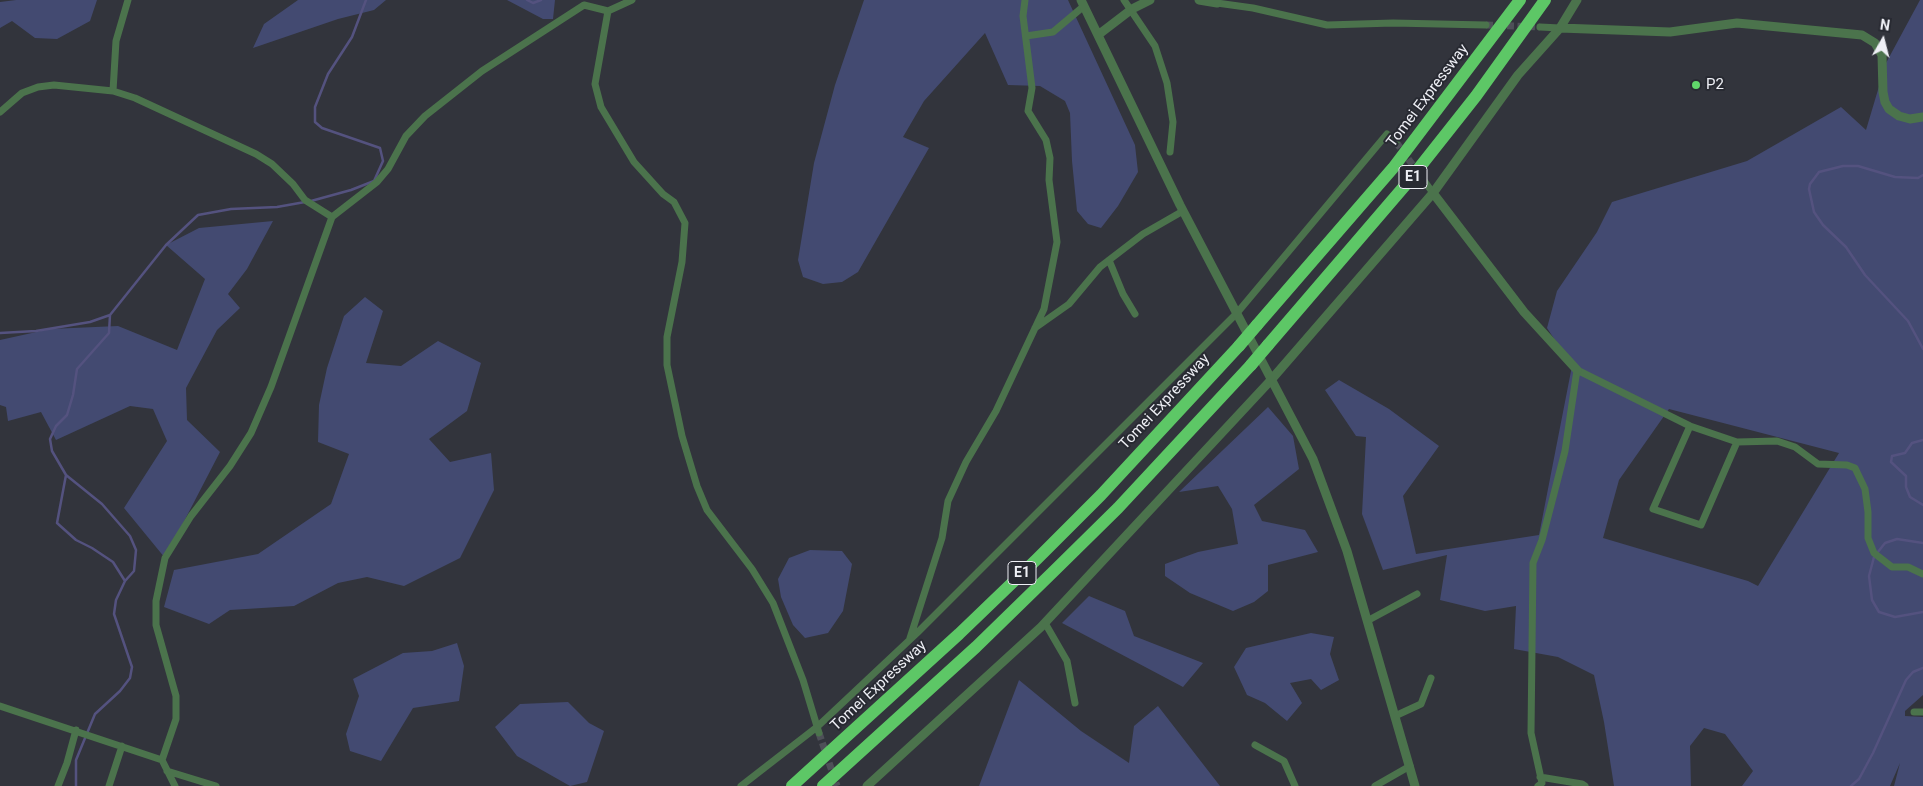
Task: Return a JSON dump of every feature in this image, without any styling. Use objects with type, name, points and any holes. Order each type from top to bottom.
[{"type":"highway","name":"Tomei Expressway","points":[[792,786],[960,634],[1101,495],[1239,346],[1393,168],[1520,0]]},
{"type":"highway","name":"E1","points":[[823,786],[976,647],[1054,571],[1118,508],[1251,365],[1408,182],[1476,96],[1545,0]]},
{"type":"street","points":[[114,91],[116,41],[128,0]]},
{"type":"street","points":[[175,786],[162,760],[176,719],[176,696],[156,625],[156,601],[165,558],[191,516],[230,466],[252,433],[271,387],[332,217],[378,182],[388,170],[406,136],[424,116],[482,71],[584,2],[608,11],[632,0]]},
{"type":"street","points":[[910,640],[942,538],[948,501],[966,462],[996,411],[1044,309],[1056,242],[1048,180],[1050,158],[1046,140],[1028,111],[1032,88],[1023,16],[1025,0]]},
{"type":"street","points":[[1124,0],[1132,9],[1155,46],[1167,83],[1173,122],[1170,152]]},
{"type":"street","points":[[1098,35],[1132,9],[1150,0]]},
{"type":"street","points":[[1199,0],[1253,8],[1327,25],[1393,23],[1486,25]]},
{"type":"street","points":[[867,786],[1045,623],[1271,380],[1433,192],[1518,75],[1560,28],[1577,0]]},
{"type":"street","points":[[1026,36],[1053,32],[1083,3],[1183,211],[1313,459],[1347,551],[1415,786]]},
{"type":"street","points":[[608,11],[595,84],[600,107],[634,162],[663,194],[674,202],[685,223],[682,262],[666,337],[667,365],[682,436],[697,486],[707,510],[752,569],[773,603],[803,680],[818,730]]},
{"type":"street","points":[[1540,28],[1662,32],[1738,23],[1862,35],[1875,43],[1882,55],[1883,92],[1885,102],[1890,109],[1910,116],[1923,117]]},
{"type":"street","points":[[0,112],[22,93],[38,87],[54,85],[114,91],[136,98],[256,154],[272,164],[293,184],[305,200],[332,217]]},
{"type":"street","points":[[1910,116],[1923,111]]},
{"type":"street","points":[[741,786],[818,730],[910,640],[1237,312],[1388,134],[1396,142]]},
{"type":"street","points":[[1425,182],[1524,312],[1577,370],[1690,426],[1738,442],[1777,441],[1795,447],[1818,464],[1847,465],[1855,468],[1864,488],[1868,512],[1868,538],[1874,553],[1892,567],[1908,567],[1923,574]]},
{"type":"street","points":[[1033,329],[1069,304],[1100,267],[1143,234],[1183,211]]},
{"type":"street","points":[[1109,260],[1123,294],[1135,314]]},
{"type":"street","points":[[1538,786],[1542,783],[1531,733],[1533,563],[1542,540],[1565,451],[1577,370]]},
{"type":"street","points":[[1690,426],[1653,509],[1702,525],[1738,442]]},
{"type":"street","points":[[1367,621],[1417,594]]},
{"type":"street","points":[[1045,623],[1067,661],[1075,703]]},
{"type":"street","points":[[1395,716],[1421,704],[1432,678]]},
{"type":"street","points":[[0,706],[162,760]]},
{"type":"street","points":[[1914,712],[1923,712]]},
{"type":"street","points":[[58,786],[67,763],[76,730]]},
{"type":"street","points":[[1255,745],[1284,761],[1296,786]]},
{"type":"street","points":[[109,786],[122,746]]},
{"type":"street","points":[[1375,786],[1410,766]]},
{"type":"street","points":[[167,771],[216,786]]},
{"type":"street","points":[[1540,777],[1585,786]]},
{"type":"shaded area","points":[[16,0],[97,0],[90,21],[57,39],[35,38],[12,21],[0,28],[0,2]]},
{"type":"shaded area","points":[[298,0],[386,0],[374,10],[338,19],[253,48],[264,24]]},
{"type":"shaded area","points":[[507,0],[555,0],[553,19],[543,19]]},
{"type":"shaded area","points":[[864,0],[1068,0],[1135,145],[1138,172],[1118,206],[1101,228],[1088,224],[1077,211],[1070,113],[1065,101],[1040,86],[1008,85],[985,33],[924,101],[903,137],[929,148],[858,272],[842,282],[823,284],[803,277],[798,260],[814,163],[835,85]]},
{"type":"shaded area","points":[[1920,0],[1923,0],[1923,695],[1905,711],[1905,716],[1923,717],[1923,786],[1894,786],[1900,763],[1890,786],[1742,786],[1753,771],[1725,734],[1704,728],[1690,746],[1691,786],[1614,786],[1604,722],[1594,675],[1558,657],[1514,649],[1516,606],[1485,611],[1440,600],[1447,555],[1383,570],[1362,514],[1366,437],[1356,436],[1325,390],[1339,380],[1389,409],[1439,446],[1403,496],[1416,554],[1539,535],[1572,366],[1547,328],[1557,291],[1597,232],[1612,202],[1747,161],[1841,107],[1866,130],[1886,63]],"holes":[[[1669,409],[1839,453],[1758,586],[1748,581],[1603,538],[1619,480]]]},
{"type":"shaded area","points":[[273,221],[247,269],[228,294],[240,308],[217,330],[186,388],[187,420],[220,452],[165,558],[124,508],[167,441],[153,409],[130,406],[56,440],[41,412],[8,421],[6,407],[0,405],[0,340],[50,329],[118,326],[177,350],[205,279],[166,245],[199,228]]},
{"type":"shaded area","points":[[365,297],[383,311],[366,363],[401,366],[438,341],[481,363],[467,411],[429,439],[450,462],[491,453],[494,490],[460,558],[404,586],[367,577],[338,583],[294,606],[230,610],[209,624],[164,607],[174,570],[258,554],[331,504],[349,454],[318,442],[319,405],[327,368],[344,316]]},
{"type":"shaded area","points":[[1268,407],[1293,436],[1299,469],[1254,505],[1262,521],[1305,530],[1318,552],[1268,565],[1268,591],[1254,602],[1233,611],[1190,593],[1165,576],[1165,564],[1198,552],[1238,544],[1232,509],[1218,486],[1179,492]]},
{"type":"shaded area","points":[[810,550],[842,551],[852,564],[843,611],[828,633],[805,638],[793,625],[781,597],[778,579],[789,558]]},
{"type":"shaded area","points":[[1089,596],[1125,611],[1134,636],[1203,663],[1183,687],[1062,623]]},
{"type":"shaded area","points":[[1311,633],[1334,637],[1330,654],[1339,680],[1321,690],[1311,679],[1290,683],[1302,703],[1287,721],[1265,703],[1247,695],[1234,667],[1246,648]]},
{"type":"shaded area","points":[[457,643],[464,666],[459,701],[413,708],[381,761],[350,751],[346,734],[359,696],[353,679],[403,653],[432,651]]},
{"type":"shaded area","points":[[1019,680],[1081,731],[1129,763],[1134,726],[1158,706],[1220,786],[979,786]]},
{"type":"shaded area","points":[[568,702],[589,723],[604,731],[587,782],[570,786],[517,756],[495,727],[520,704]]},
{"type":"waterway","points":[[311,201],[351,190],[374,181],[383,161],[380,148],[322,128],[315,122],[315,107],[328,74],[352,37],[366,0]]},
{"type":"waterway","points":[[527,0],[533,3],[541,0]]},
{"type":"waterway","points":[[1923,175],[1918,178],[1895,177],[1858,166],[1843,166],[1819,172],[1810,184],[1809,189],[1814,212],[1823,225],[1846,247],[1865,275],[1908,321],[1923,349]]},
{"type":"waterway","points":[[0,333],[36,331],[90,322],[110,315],[166,245],[198,215],[231,209],[277,207],[305,202]]},
{"type":"waterway","points":[[76,786],[76,760],[95,714],[120,691],[130,678],[132,667],[114,614],[116,600],[125,581],[134,571],[136,550],[130,536],[102,504],[66,475],[52,451],[50,439],[56,426],[67,415],[73,395],[77,369],[109,333],[110,315]]},
{"type":"waterway","points":[[1923,440],[1912,443],[1905,453],[1892,456],[1891,462],[1906,476],[1906,487],[1910,497],[1923,505]]},
{"type":"waterway","points":[[66,475],[57,523],[76,540],[113,562],[125,581]]},
{"type":"waterway","points":[[1923,543],[1897,539],[1885,543],[1874,557],[1869,576],[1872,600],[1879,612],[1895,617],[1923,612]]},
{"type":"waterway","points":[[1851,786],[1859,779],[1873,753],[1906,680],[1913,672],[1923,668]]},
{"type":"tunnel","points":[[1486,25],[1540,27]]},
{"type":"tunnel","points":[[1396,142],[1425,182]]},
{"type":"tunnel","points":[[819,733],[837,786]]},
{"type":"place","name":"P2","points":[[1696,85]]}]
